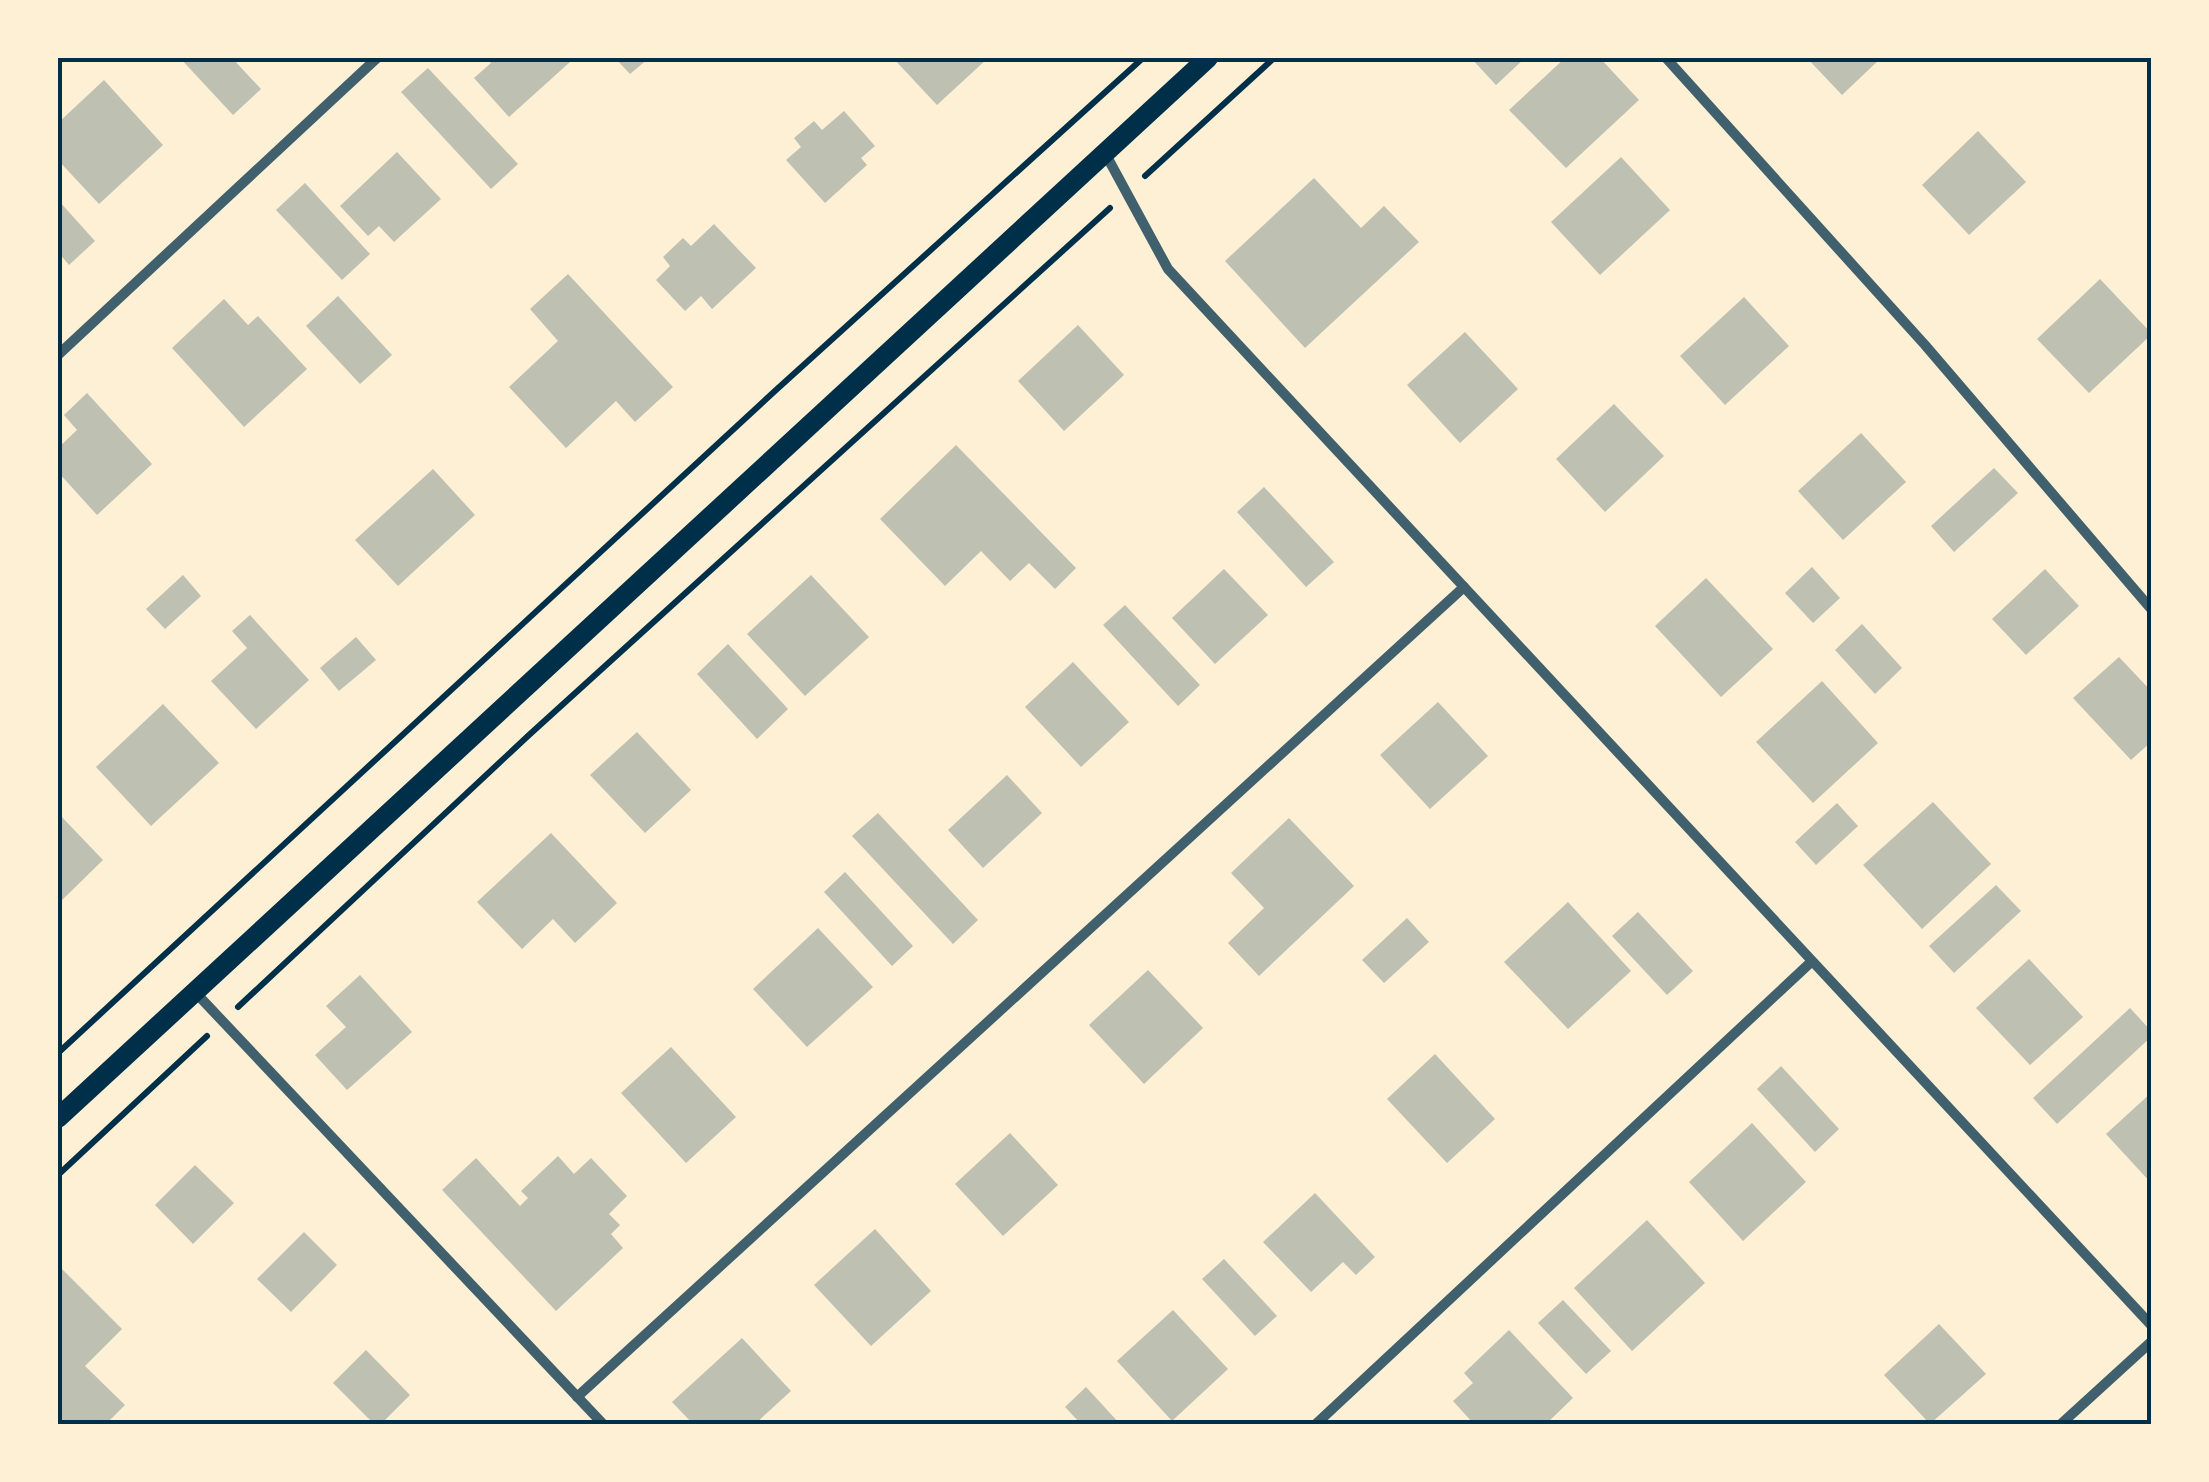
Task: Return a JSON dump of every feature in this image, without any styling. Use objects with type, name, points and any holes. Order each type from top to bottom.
[{"type":"main road","points":[[58,1118],[1208,58]]},
{"type":"street","points":[[58,355],[378,58]]},
{"type":"street","points":[[1666,58],[1925,346],[2152,610]]},
{"type":"street","points":[[1105,153],[1168,270],[2152,1326]]},
{"type":"street","points":[[577,1397],[1464,587]]},
{"type":"street","points":[[1316,1424],[1810,963]]},
{"type":"street","points":[[195,992],[603,1424]]},
{"type":"street","points":[[2061,1424],[2152,1341]]},
{"type":"path","points":[[58,1053],[761,404],[1143,58]]},
{"type":"path","points":[[58,1175],[529,735],[1274,58]]},
{"type":"building","points":[[180,58],[232,58],[261,89],[233,115]]},
{"type":"building","points":[[486,58],[566,58],[570,62],[509,117],[474,78],[491,63]]},
{"type":"building","points":[[615,58],[649,58],[630,74]]},
{"type":"building","points":[[893,58],[988,58],[937,105]]},
{"type":"building","points":[[1471,58],[1525,58],[1496,85]]},
{"type":"building","points":[[1565,58],[1600,58],[1639,100],[1566,168],[1509,110]]},
{"type":"building","points":[[1807,58],[1881,58],[1842,95]]},
{"type":"building","points":[[428,68],[518,164],[491,189],[401,92]]},
{"type":"building","points":[[104,80],[163,145],[99,204],[58,160],[58,123]]},
{"type":"building","points":[[844,111],[875,146],[861,158],[867,165],[825,203],[786,160],[801,147],[794,138],[814,121],[822,130]]},
{"type":"building","points":[[1978,131],[2026,182],[1969,235],[1922,185]]},
{"type":"building","points":[[397,152],[441,199],[394,242],[379,226],[368,236],[340,206]]},
{"type":"building","points":[[1621,157],[1670,210],[1600,275],[1551,222]]},
{"type":"building","points":[[1314,178],[1361,228],[1384,206],[1419,242],[1305,348],[1225,261]]},
{"type":"building","points":[[305,183],[370,254],[342,280],[276,210]]},
{"type":"building","points":[[58,200],[95,241],[69,265],[58,252]]},
{"type":"building","points":[[714,224],[756,268],[712,309],[701,296],[685,311],[656,280],[670,266],[663,257],[683,238],[691,246]]},
{"type":"building","points":[[568,274],[673,387],[635,422],[616,401],[566,448],[509,387],[558,341],[530,309]]},
{"type":"building","points":[[2100,279],[2152,334],[2089,393],[2037,339]]},
{"type":"building","points":[[338,296],[392,355],[360,384],[306,326]]},
{"type":"building","points":[[1744,297],[1789,346],[1725,405],[1680,356]]},
{"type":"building","points":[[224,299],[248,325],[258,316],[307,369],[244,427],[172,348]]},
{"type":"building","points":[[1078,325],[1124,375],[1064,431],[1018,381]]},
{"type":"building","points":[[1465,332],[1518,389],[1460,443],[1407,385]]},
{"type":"building","points":[[87,393],[152,464],[97,515],[58,472],[58,448],[77,430],[64,415]]},
{"type":"building","points":[[1614,404],[1664,456],[1605,512],[1556,459]]},
{"type":"building","points":[[1861,433],[1906,482],[1843,540],[1798,491]]},
{"type":"building","points":[[956,445],[1076,568],[1055,589],[1029,563],[1010,581],[981,551],[945,586],[880,519]]},
{"type":"building","points":[[1994,468],[2018,493],[1954,552],[1931,526]]},
{"type":"building","points":[[433,469],[475,515],[398,586],[355,540]]},
{"type":"building","points":[[1264,487],[1334,562],[1306,587],[1237,512]]},
{"type":"building","points":[[1812,567],[1840,598],[1813,623],[1785,593]]},
{"type":"building","points":[[1224,569],[1268,615],[1215,664],[1172,618]]},
{"type":"building","points":[[2045,569],[2079,606],[2026,655],[1992,619]]},
{"type":"building","points":[[183,575],[201,596],[165,629],[146,609]]},
{"type":"building","points":[[811,575],[869,637],[805,696],[747,634]]},
{"type":"building","points":[[1706,578],[1773,649],[1721,697],[1655,626]]},
{"type":"building","points":[[1125,605],[1200,685],[1178,706],[1103,625]]},
{"type":"building","points":[[250,615],[309,680],[256,729],[211,681],[247,648],[232,631]]},
{"type":"building","points":[[1862,624],[1902,668],[1875,694],[1835,650]]},
{"type":"building","points":[[356,637],[376,660],[339,691],[320,668]]},
{"type":"building","points":[[728,644],[788,709],[757,739],[697,674]]},
{"type":"building","points":[[2119,657],[2152,692],[2152,741],[2131,760],[2073,698]]},
{"type":"building","points":[[1073,662],[1129,722],[1081,767],[1025,707]]},
{"type":"building","points":[[1822,681],[1878,743],[1813,803],[1756,742]]},
{"type":"building","points":[[1438,702],[1488,756],[1430,809],[1380,755]]},
{"type":"building","points":[[163,704],[219,763],[151,826],[96,767]]},
{"type":"building","points":[[637,732],[691,790],[645,833],[590,775]]},
{"type":"building","points":[[1007,775],[1042,813],[983,868],[948,830]]},
{"type":"building","points":[[1933,802],[1991,864],[1922,929],[1863,865]]},
{"type":"building","points":[[1837,803],[1858,826],[1816,865],[1795,842]]},
{"type":"building","points":[[58,813],[103,860],[58,904]]},
{"type":"building","points":[[878,813],[978,920],[953,944],[852,836]]},
{"type":"building","points":[[1289,818],[1354,886],[1259,976],[1228,943],[1264,908],[1231,873]]},
{"type":"building","points":[[551,833],[617,903],[575,943],[553,919],[522,949],[477,902]]},
{"type":"building","points":[[845,872],[913,946],[892,966],[824,892]]},
{"type":"building","points":[[1996,885],[2021,911],[1954,973],[1929,946]]},
{"type":"building","points":[[1568,902],[1631,971],[1568,1029],[1504,962]]},
{"type":"building","points":[[1638,912],[1693,971],[1667,995],[1612,936]]},
{"type":"building","points":[[1407,918],[1429,942],[1384,983],[1362,960]]},
{"type":"building","points":[[818,928],[873,987],[807,1047],[753,989]]},
{"type":"building","points":[[2029,959],[2083,1017],[2030,1065],[1976,1008]]},
{"type":"building","points":[[1148,970],[1203,1028],[1144,1084],[1089,1025]]},
{"type":"building","points":[[360,975],[412,1032],[347,1090],[315,1055],[346,1027],[326,1006]]},
{"type":"building","points":[[2130,1008],[2152,1036],[2057,1124],[2033,1098]]},
{"type":"building","points":[[671,1047],[736,1117],[686,1163],[621,1093]]},
{"type":"building","points":[[1435,1054],[1495,1119],[1447,1163],[1387,1099]]},
{"type":"building","points":[[1781,1066],[1839,1129],[1815,1152],[1757,1089]]},
{"type":"building","points":[[2152,1092],[2152,1184],[2106,1134]]},
{"type":"building","points":[[1752,1123],[1806,1182],[1743,1241],[1689,1182]]},
{"type":"building","points":[[1010,1133],[1058,1185],[1003,1236],[955,1184]]},
{"type":"building","points":[[558,1156],[574,1174],[591,1158],[627,1196],[609,1214],[620,1225],[611,1234],[623,1248],[556,1311],[442,1190],[476,1158],[520,1206],[528,1198],[521,1191]]},
{"type":"building","points":[[195,1165],[234,1203],[193,1244],[155,1205]]},
{"type":"building","points":[[1315,1193],[1375,1257],[1356,1275],[1343,1262],[1311,1292],[1263,1242]]},
{"type":"building","points":[[1647,1220],[1705,1283],[1632,1351],[1574,1288]]},
{"type":"building","points":[[875,1229],[931,1291],[871,1346],[814,1285]]},
{"type":"building","points":[[304,1232],[337,1265],[291,1312],[257,1279]]},
{"type":"building","points":[[1224,1259],[1277,1316],[1255,1336],[1202,1279]]},
{"type":"building","points":[[58,1265],[122,1329],[85,1366],[125,1405],[106,1424],[58,1424]]},
{"type":"building","points":[[1563,1300],[1611,1351],[1586,1374],[1538,1323]]},
{"type":"building","points":[[1173,1310],[1228,1369],[1172,1421],[1117,1361]]},
{"type":"building","points":[[1939,1324],[1986,1374],[1930,1424],[1884,1375]]},
{"type":"building","points":[[1509,1330],[1573,1398],[1546,1424],[1474,1424],[1453,1401],[1473,1383],[1464,1373]]},
{"type":"building","points":[[742,1338],[791,1391],[755,1424],[693,1424],[672,1402]]},
{"type":"building","points":[[366,1350],[410,1395],[381,1424],[374,1424],[333,1383]]},
{"type":"building","points":[[1086,1387],[1120,1424],[1081,1424],[1065,1407]]}]
